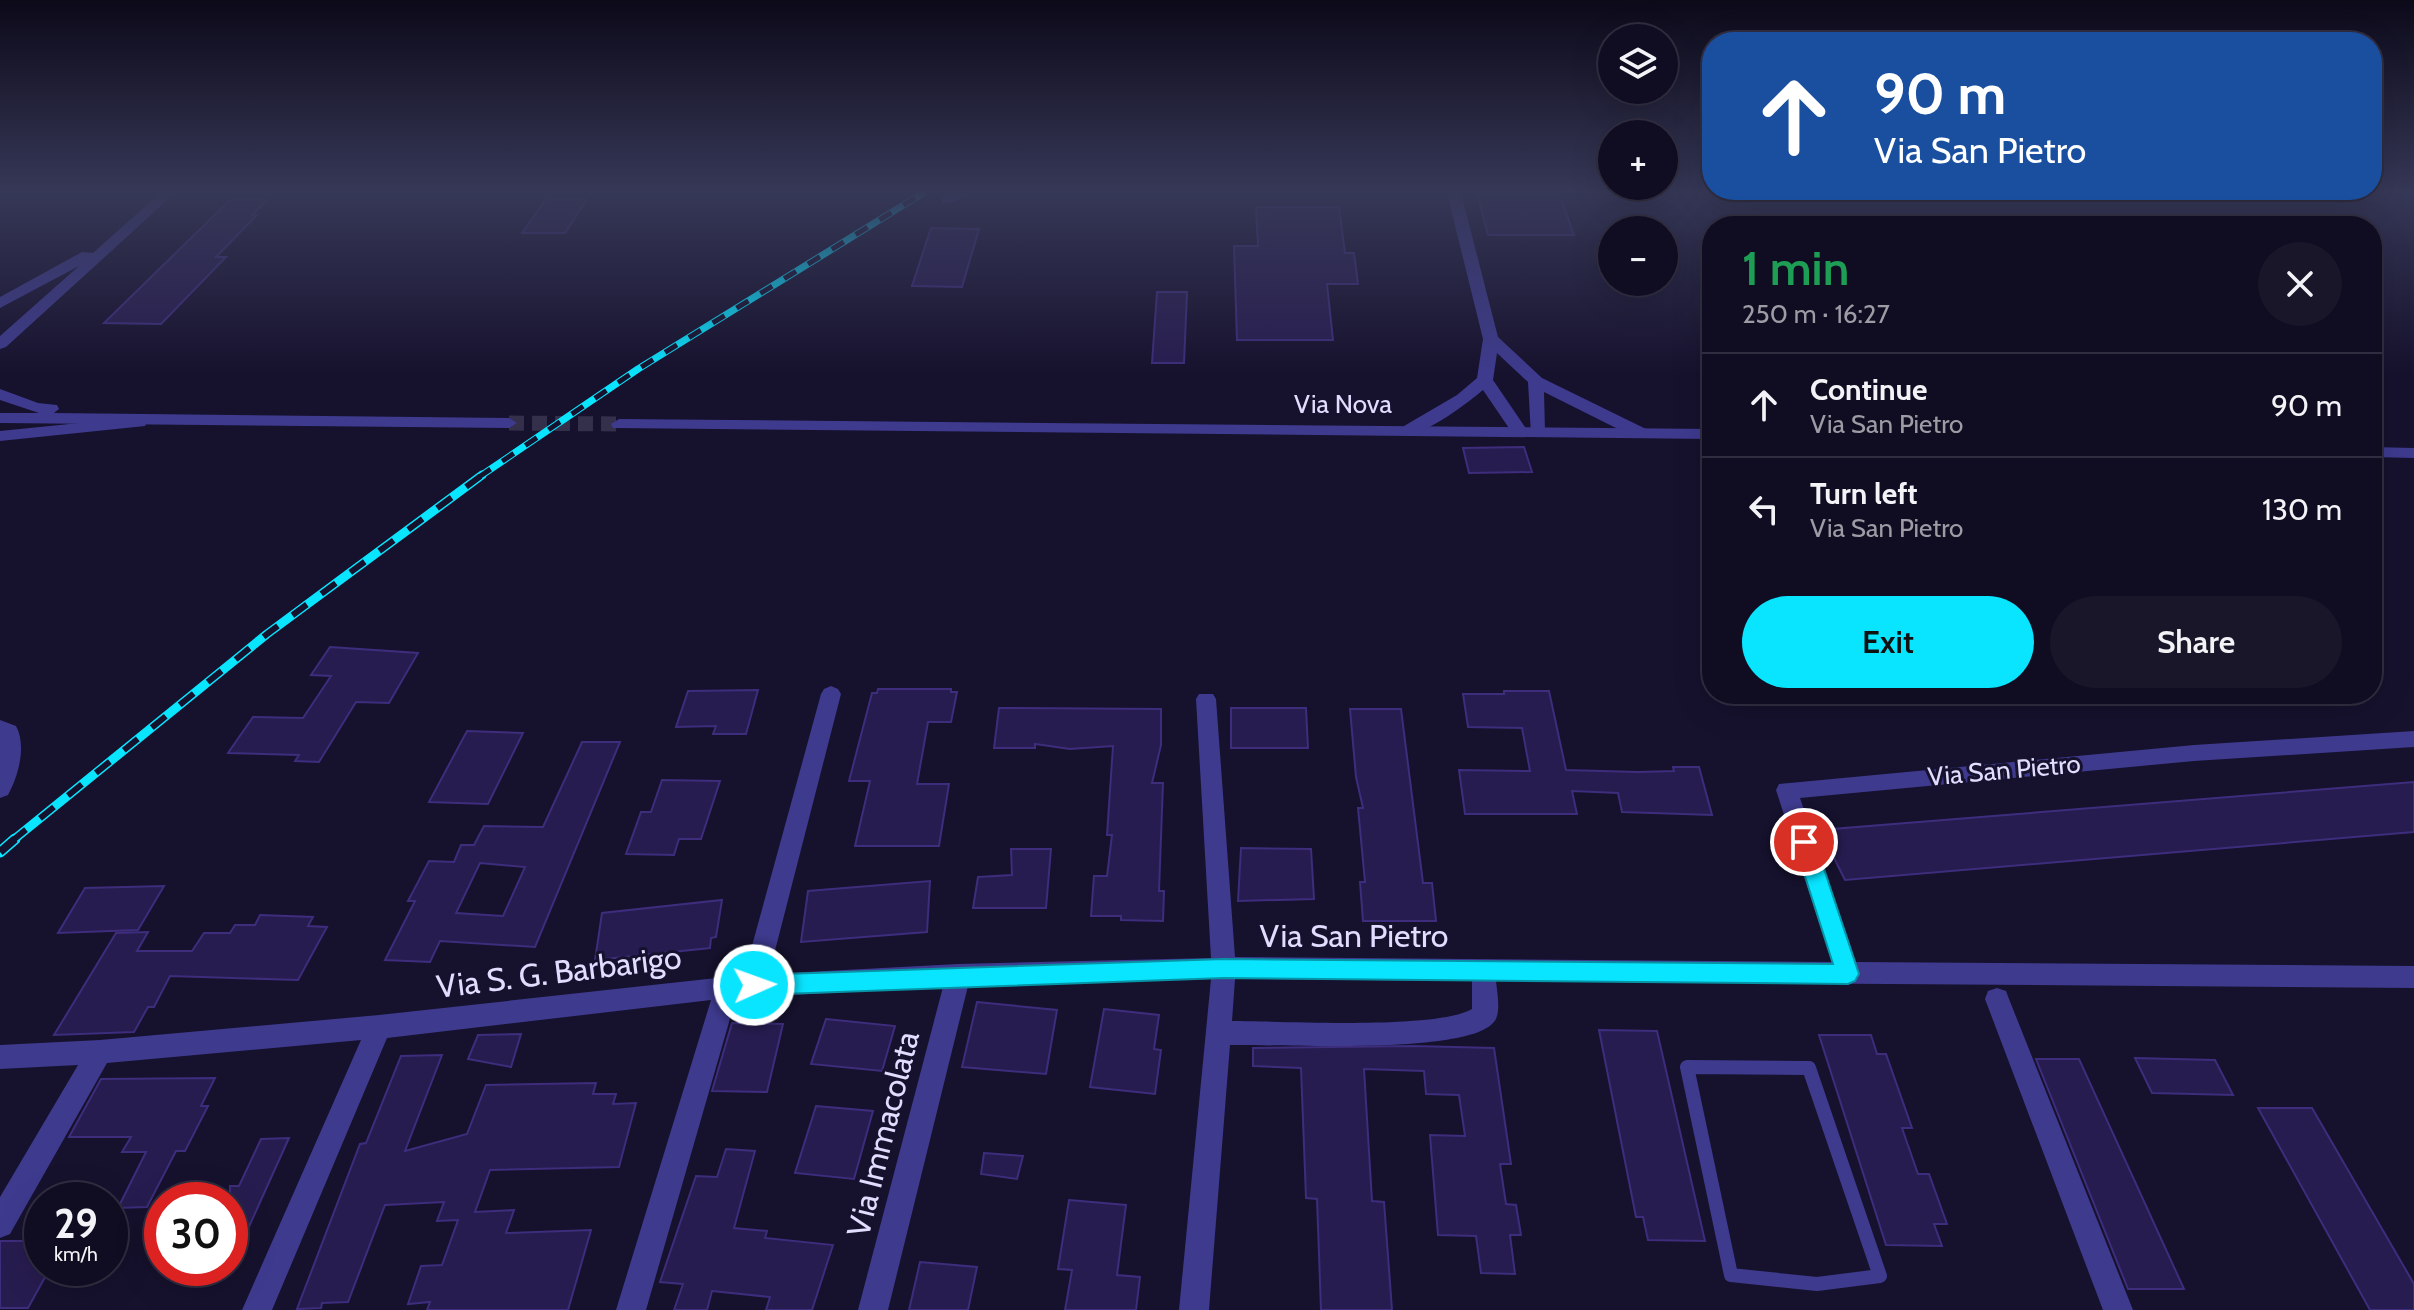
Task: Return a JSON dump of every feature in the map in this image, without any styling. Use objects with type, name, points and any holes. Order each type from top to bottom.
[{"type":"street","points":[[0,303],[86,254]]},
{"type":"street","points":[[0,344],[100,254]]},
{"type":"street","points":[[1410,430],[1463,399],[1485,380],[1491,339],[1469,254]]},
{"type":"street","points":[[1491,339],[1536,381],[1640,433]]},
{"type":"street","points":[[1485,380],[1528,430]]},
{"type":"street","points":[[1528,430],[1536,381]]},
{"type":"street","points":[[0,394],[35,408],[155,420]]},
{"type":"street","points":[[0,418],[509,423]]},
{"type":"street","points":[[0,436],[155,420]]},
{"type":"street","name":"Via Nova","points":[[619,424],[1702,434]]},
{"type":"street","points":[[2382,452],[2414,453]]},
{"type":"street","points":[[754,985],[831,694]]},
{"type":"street","points":[[1194,1310],[1224,968],[1206,699]]},
{"type":"street","points":[[0,728],[9,732],[9,756],[5,781],[0,789]]},
{"type":"street","name":"Via San Pietro","points":[[1848,974],[1787,790],[2194,753],[2414,739]]},
{"type":"street","name":"Via S. G. Barbarigo","points":[[0,1057],[100,1052],[379,1027],[754,985],[958,975],[1224,968]]},
{"type":"street","name":"Via San Pietro","points":[[1224,968],[2414,977]]},
{"type":"street","name":"Via San Pietro","points":[[1218,1033],[1415,1032],[1466,1026],[1485,1015],[1484,971]]},
{"type":"street","name":"Via Immacolata","points":[[873,1310],[958,975]]},
{"type":"street","points":[[631,1310],[727,987]]},
{"type":"street","points":[[1997,999],[2118,1310]]},
{"type":"street","points":[[257,1310],[379,1027]]},
{"type":"street","points":[[0,1224],[100,1052]]},
{"type":"lane","points":[[1687,1067],[1809,1068],[1880,1276],[1817,1284],[1731,1275],[1687,1067]]},
{"type":"building","points":[[175,254],[219,254],[216,257],[226,257],[161,324],[104,323]]},
{"type":"building","points":[[922,254],[972,254],[962,287],[912,286]]},
{"type":"building","points":[[1234,254],[1354,254],[1358,284],[1327,284],[1333,340],[1237,340]]},
{"type":"building","points":[[1157,292],[1187,292],[1184,363],[1152,363]]},
{"type":"building","points":[[1524,447],[1532,472],[1469,473],[1463,448]]},
{"type":"building","points":[[330,647],[418,653],[389,703],[356,702],[319,762],[295,761],[299,755],[228,753],[253,717],[303,718],[331,676],[311,675]]},
{"type":"building","points":[[878,689],[951,689],[951,692],[957,692],[951,722],[928,722],[917,784],[949,784],[939,846],[855,846],[870,781],[849,781],[872,693],[877,693]]},
{"type":"building","points":[[758,690],[746,734],[713,734],[716,726],[676,727],[688,691]]},
{"type":"building","points":[[1504,691],[1549,691],[1566,770],[1638,772],[1699,767],[1712,815],[1622,812],[1618,793],[1572,791],[1577,814],[1465,814],[1459,770],[1530,771],[1522,728],[1468,727],[1463,694],[1504,694]]},
{"type":"building","points":[[999,708],[1161,709],[1161,745],[1152,783],[1163,783],[1159,891],[1164,891],[1163,921],[1091,916],[1094,876],[1107,876],[1112,835],[1107,835],[1113,746],[1070,749],[1035,744],[1035,748],[994,748]]},
{"type":"building","points":[[1231,708],[1306,708],[1308,748],[1231,748]]},
{"type":"building","points":[[1350,709],[1401,709],[1423,883],[1432,883],[1436,921],[1363,921],[1360,882],[1365,882],[1358,808],[1363,808],[1356,777]]},
{"type":"building","points":[[467,731],[523,733],[488,804],[429,802]]},
{"type":"building","points":[[582,742],[620,742],[535,947],[440,941],[430,962],[385,960],[415,901],[408,901],[429,861],[454,862],[461,845],[474,845],[484,826],[543,827]],"holes":[[[480,863],[525,867],[503,916],[456,913]]]},
{"type":"building","points":[[662,780],[720,781],[701,839],[679,839],[674,855],[626,854],[641,812],[651,812]]},
{"type":"building","points":[[2414,782],[2414,832],[1845,880],[1820,830]]},
{"type":"building","points":[[1241,848],[1311,849],[1314,899],[1238,901]]},
{"type":"building","points":[[1011,849],[1051,849],[1046,908],[973,908],[978,877],[1012,875]]},
{"type":"building","points":[[930,881],[927,932],[801,942],[808,891]]},
{"type":"building","points":[[164,886],[138,930],[58,933],[85,888]]},
{"type":"building","points":[[722,900],[716,937],[711,938],[710,948],[595,960],[602,913]]},
{"type":"building","points":[[260,915],[313,917],[308,926],[327,927],[298,980],[170,976],[154,1007],[148,1007],[134,1032],[54,1035],[116,933],[148,932],[137,951],[192,951],[204,933],[230,933],[235,925],[255,925]]},
{"type":"building","points":[[977,1002],[1057,1010],[1046,1074],[962,1067]]},
{"type":"building","points":[[1104,1009],[1159,1015],[1154,1049],[1161,1050],[1155,1094],[1090,1087]]},
{"type":"building","points":[[826,1019],[895,1026],[882,1071],[811,1064]]},
{"type":"building","points":[[732,1023],[783,1024],[767,1092],[712,1091]]},
{"type":"building","points":[[1599,1030],[1657,1031],[1705,1241],[1648,1240],[1643,1217],[1636,1217]]},
{"type":"building","points":[[521,1034],[511,1067],[468,1059],[478,1035]]},
{"type":"building","points":[[1819,1035],[1871,1035],[1877,1054],[1886,1054],[1912,1128],[1902,1128],[1918,1174],[1929,1174],[1947,1224],[1934,1224],[1942,1246],[1886,1245]]},
{"type":"building","points":[[1253,1048],[1494,1048],[1511,1164],[1500,1164],[1506,1204],[1516,1205],[1521,1235],[1510,1235],[1515,1274],[1481,1273],[1476,1236],[1438,1235],[1430,1135],[1465,1136],[1459,1095],[1426,1094],[1424,1071],[1364,1069],[1372,1201],[1384,1202],[1392,1310],[1321,1310],[1317,1199],[1306,1198],[1301,1068],[1253,1066]]},
{"type":"building","points":[[442,1055],[405,1151],[467,1134],[486,1085],[596,1083],[593,1094],[616,1094],[613,1104],[636,1103],[619,1167],[490,1170],[475,1212],[514,1210],[506,1233],[591,1230],[568,1310],[427,1310],[430,1302],[408,1304],[421,1266],[442,1265],[458,1220],[437,1221],[444,1202],[385,1205],[348,1302],[322,1303],[321,1308],[297,1309],[360,1144],[366,1143],[401,1056]]},
{"type":"building","points":[[2135,1058],[2215,1060],[2233,1095],[2152,1093]]},
{"type":"building","points":[[2036,1059],[2079,1059],[2184,1289],[2128,1289]]},
{"type":"building","points":[[215,1078],[201,1106],[208,1106],[185,1151],[176,1151],[160,1182],[144,1182],[144,1207],[128,1208],[128,1188],[146,1152],[122,1152],[131,1137],[69,1137],[101,1079]]},
{"type":"building","points":[[816,1106],[873,1111],[854,1179],[795,1173]]},
{"type":"building","points":[[2258,1108],[2312,1108],[2414,1284],[2414,1310],[2370,1310]]},
{"type":"building","points":[[289,1138],[248,1229],[248,1182],[241,1182],[261,1139]]},
{"type":"building","points":[[726,1149],[755,1151],[734,1228],[767,1231],[765,1238],[833,1245],[812,1310],[766,1310],[770,1297],[712,1291],[707,1310],[674,1310],[683,1284],[660,1282],[696,1176],[717,1177]]},
{"type":"building","points":[[984,1153],[1023,1156],[1017,1179],[981,1174]]},
{"type":"building","points":[[1069,1200],[1126,1205],[1117,1275],[1140,1277],[1136,1310],[1065,1310],[1072,1270],[1058,1269]]},
{"type":"building","points":[[0,1241],[24,1241],[24,1286],[40,1286],[28,1308],[0,1308]]},
{"type":"building","points":[[920,1262],[977,1267],[968,1310],[909,1310]]},
{"type":"tunnel","points":[[509,423],[619,424]]},
{"type":"railway","points":[[479,477],[638,369],[824,254]]},
{"type":"railway","points":[[12,841],[267,634],[482,475]]},
{"type":"railway","points":[[0,852],[15,839]]},
{"type":"route","points":[[754,985],[958,975],[1224,968],[1848,974],[1804,842]]}]
